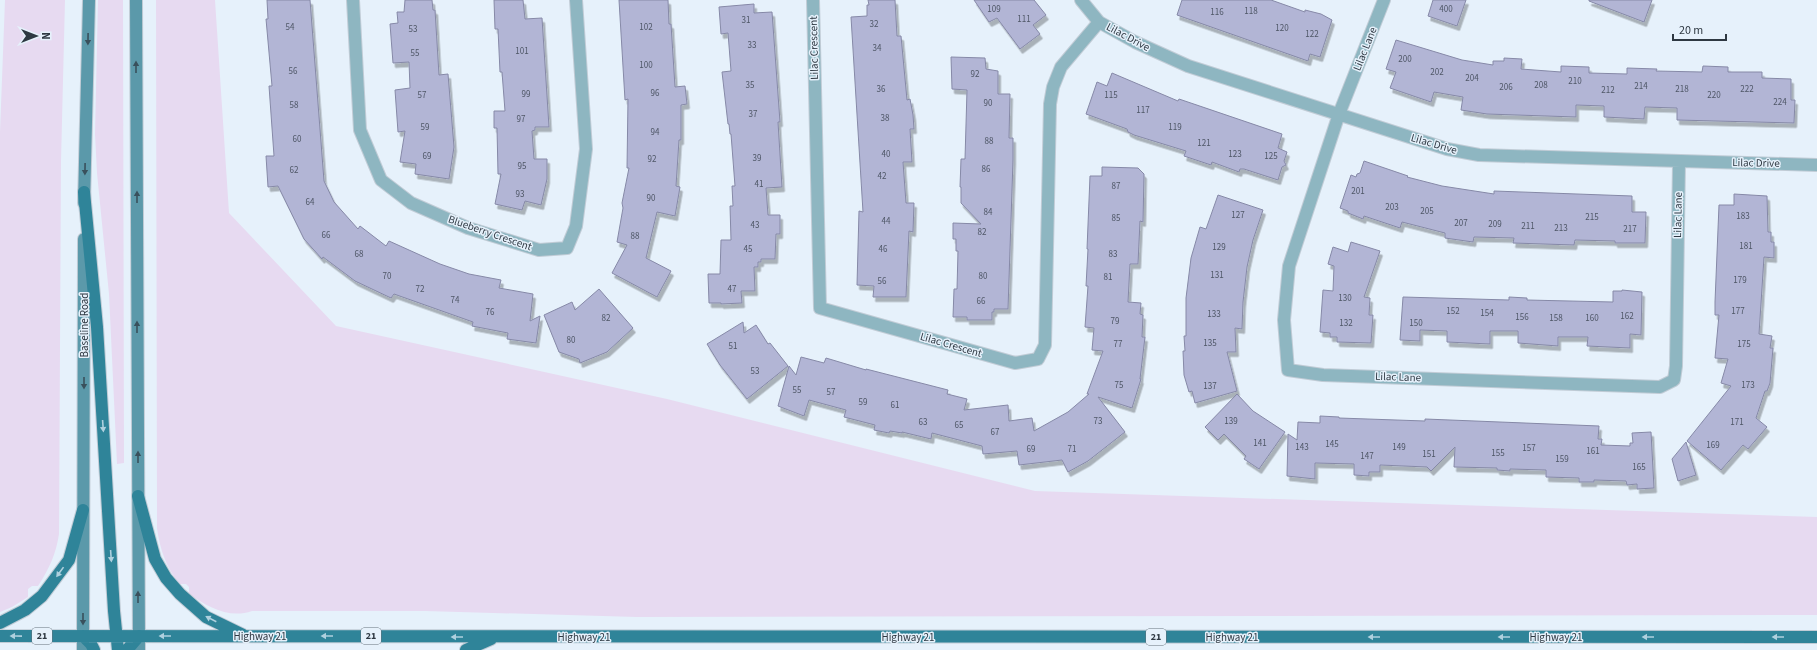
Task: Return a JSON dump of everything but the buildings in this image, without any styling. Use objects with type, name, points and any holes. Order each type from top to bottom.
[{"type":"main road","name":"Baseline Road","points":[[83,650],[84,192],[89,0]]},
{"type":"main road","points":[[136,0],[139,650]]},
{"type":"main road","points":[[84,192],[97,327],[118,650]]},
{"type":"main road","points":[[138,496],[155,559],[166,578],[180,594],[206,617],[246,636]]},
{"type":"main road","points":[[0,623],[25,610],[37,601],[56,578],[69,560],[84,510]]},
{"type":"main road","name":"Highway 21","points":[[0,636],[1817,637]]},
{"type":"main road","points":[[83,636],[91,644],[94,650]]},
{"type":"main road","points":[[127,650],[139,636]]},
{"type":"main road","points":[[466,650],[496,637]]},
{"type":"street","name":"Blueberry Crescent","points":[[353,0],[360,130],[381,180],[411,203],[468,228],[538,250],[567,248],[576,226],[586,150],[576,0]]},
{"type":"street","name":"Lilac Crescent","points":[[813,0],[820,308],[1015,363],[1038,359],[1045,345],[1050,104],[1053,87],[1061,67],[1099,22]]},
{"type":"street","name":"Lilac Drive","points":[[1081,0],[1099,22],[1136,42],[1188,66],[1447,149],[1479,155],[1817,165]]},
{"type":"street","name":"Lilac Lane","points":[[1384,0],[1339,114],[1289,266],[1284,320],[1288,370],[1323,375],[1660,387],[1674,380],[1676,366],[1679,162]]},
{"type":"shaded area","points":[[5,0],[65,0],[61,161],[59,534],[52,561],[38,586],[32,586],[28,589],[28,597],[12,607],[0,612],[0,132]]},
{"type":"shaded area","points":[[98,0],[123,0],[124,463],[117,464],[109,294],[97,173],[95,134]]},
{"type":"shaded area","points":[[156,0],[215,0],[229,213],[336,326],[667,399],[1035,491],[1817,517],[1817,615],[637,617],[425,611],[252,611],[235,614],[227,613],[211,607],[189,594],[189,587],[186,584],[179,584],[170,571],[164,558],[157,528]]}]
